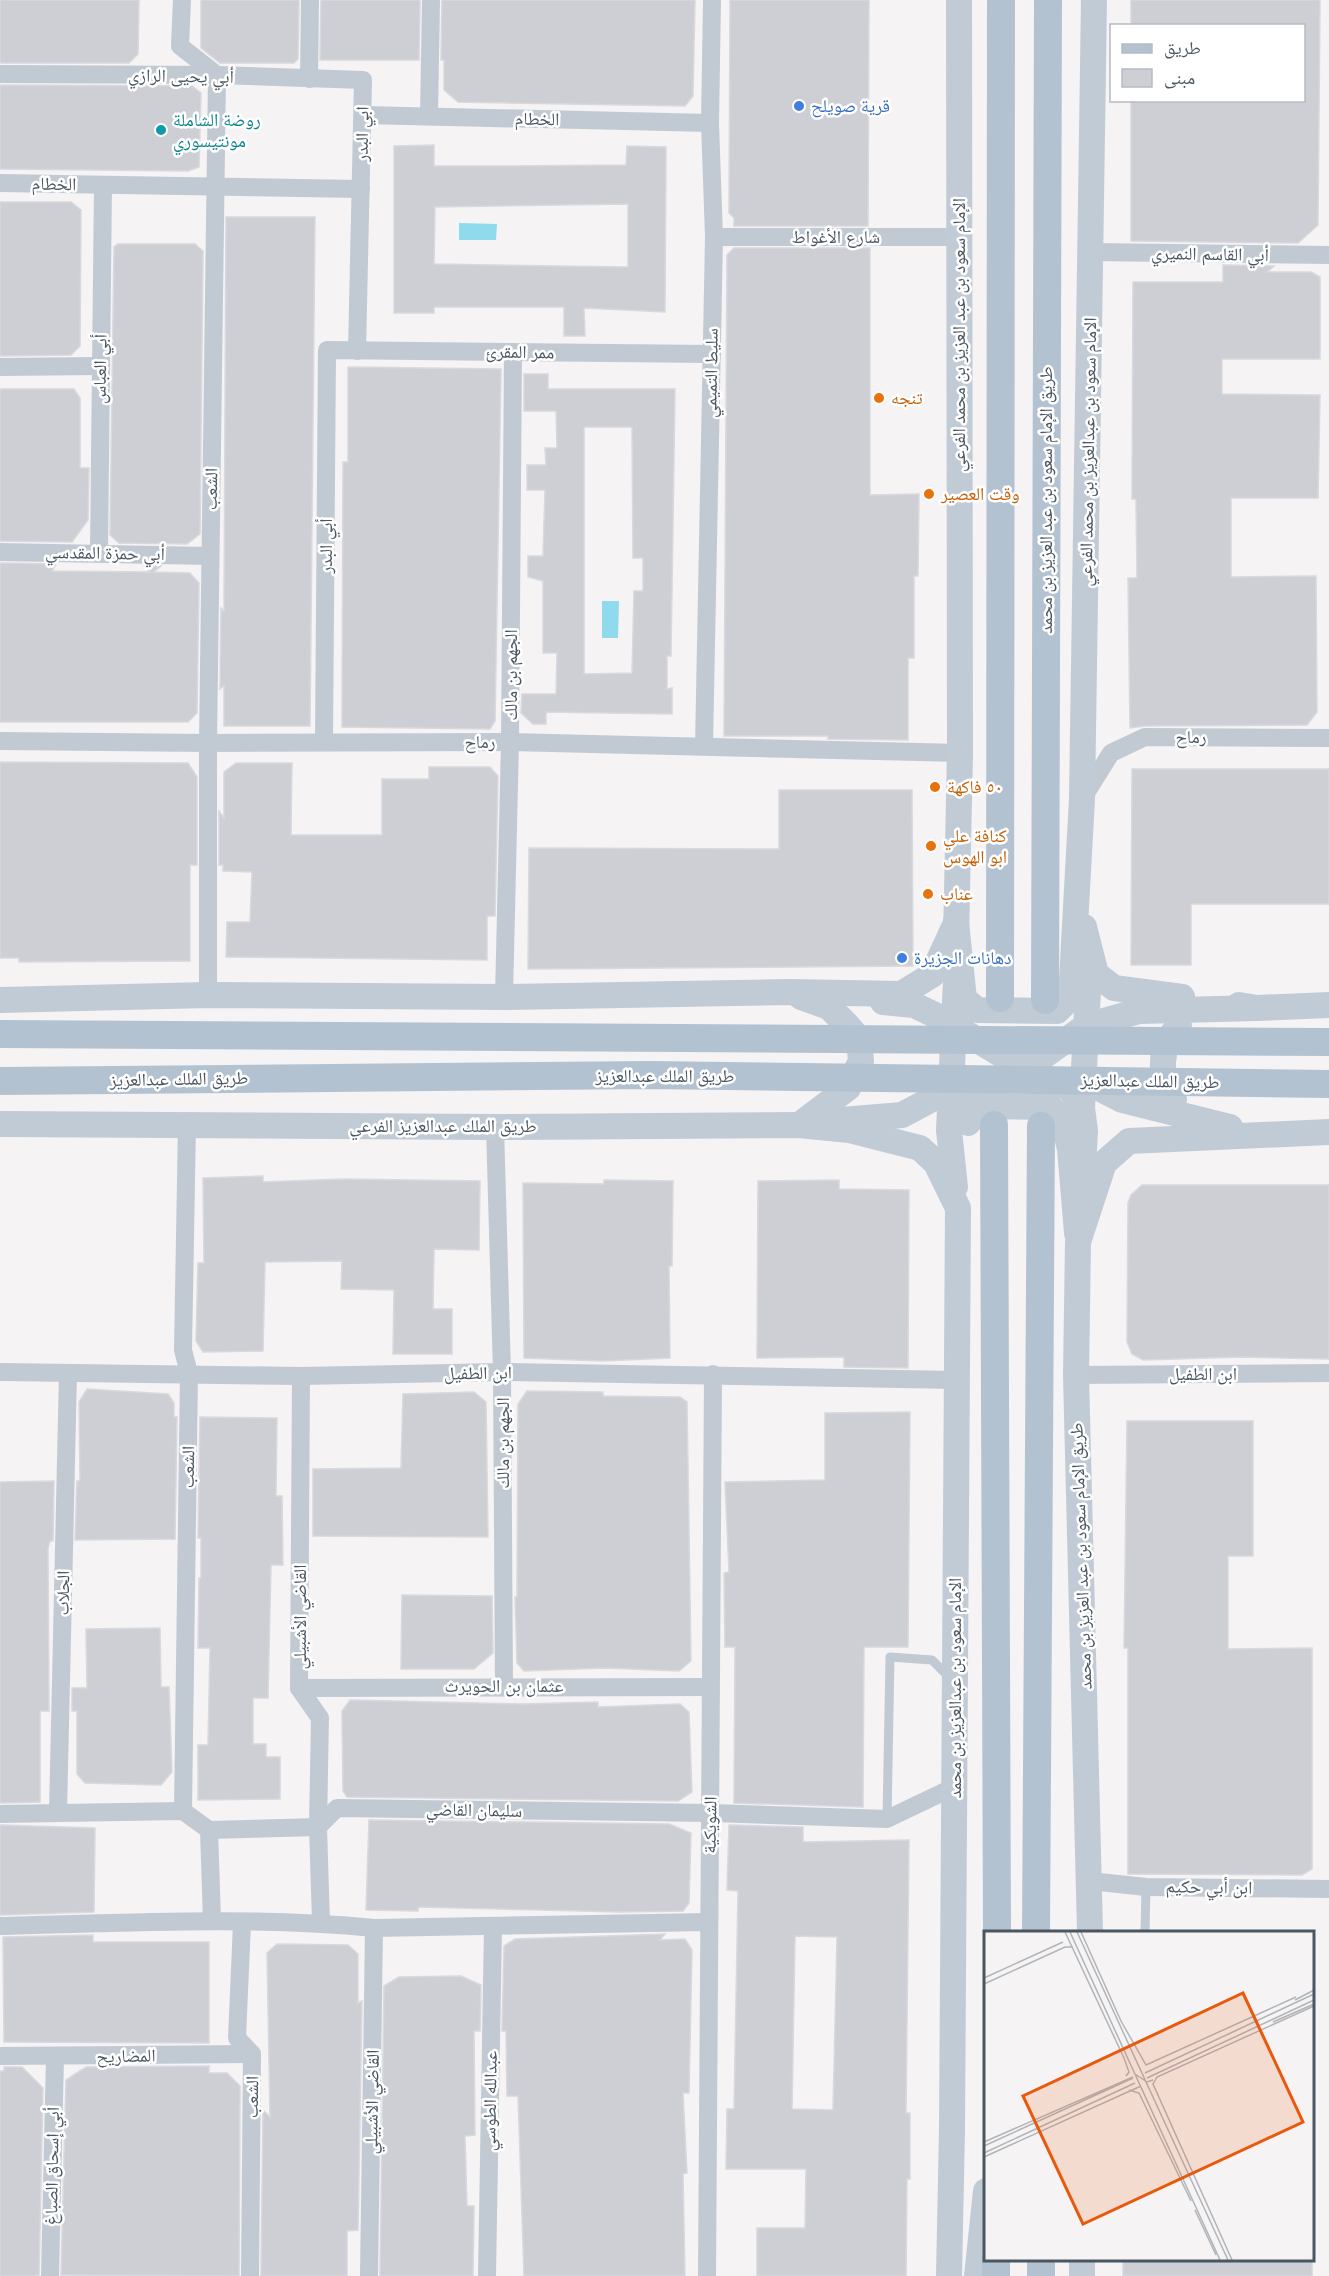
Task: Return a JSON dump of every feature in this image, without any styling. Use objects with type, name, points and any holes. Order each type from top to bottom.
[{"type":"main road","points":[[999,998],[1001,0]]},
{"type":"main road","name":"طريق الإمام سعود بن عبد العزيز بن محمد","points":[[1045,1000],[1048,0]]},
{"type":"main road","name":"طريق الملك عبدالعزيز","points":[[0,1034],[1329,1042]]},
{"type":"main road","name":"طريق الملك عبدالعزيز","points":[[0,1081],[651,1075],[1329,1084]]},
{"type":"main road","points":[[994,1125],[997,1931]]},
{"type":"main road","points":[[1036,1931],[1041,1126]]},
{"type":"street","points":[[182,0],[180,46],[217,75]]},
{"type":"street","points":[[309,79],[310,0]]},
{"type":"street","points":[[429,116],[431,0]]},
{"type":"street","name":"سليط التميمي","points":[[704,746],[714,237],[710,123],[712,0]]},
{"type":"street","name":"الإمام سعود بن عبد العزيز بن محمد الفرعي","points":[[956,922],[960,753],[959,0]]},
{"type":"street","name":"الإمام سعود بن عبدالعزيز بن محمد الفرعي","points":[[1078,903],[1082,799],[1094,0]]},
{"type":"street","name":"أبي يحيى الرازي","points":[[0,74],[217,75],[363,80]]},
{"type":"street","name":"الشعب","points":[[208,995],[208,743],[217,75]]},
{"type":"street","name":"ابي البدر","points":[[361,189],[363,80]]},
{"type":"street","name":"الخطام","points":[[363,115],[710,123]]},
{"type":"street","name":"الخطام","points":[[0,183],[216,189],[361,189]]},
{"type":"street","name":"أبي العباس","points":[[99,552],[99,366],[103,185]]},
{"type":"street","points":[[357,351],[361,189]]},
{"type":"street","name":"شارع الأغواط","points":[[714,237],[959,237]]},
{"type":"street","name":"أبي القاسم النميري","points":[[1091,252],[1329,255]]},
{"type":"street","name":"ممر المقرئ","points":[[327,350],[712,354]]},
{"type":"street","name":"أبي البدر","points":[[324,741],[327,350]]},
{"type":"street","name":"الجهم بن مالك","points":[[504,997],[510,742],[513,352]]},
{"type":"street","points":[[0,367],[99,366]]},
{"type":"street","name":"أبي حمزة المقدسي","points":[[0,552],[99,552],[210,556]]},
{"type":"street","name":"رماح","points":[[1082,799],[1111,753],[1145,737],[1329,738]]},
{"type":"street","name":"رماح","points":[[0,741],[510,742],[960,753]]},
{"type":"street","points":[[956,922],[964,999],[977,1010],[1057,1011],[1071,997],[1078,903]]},
{"type":"street","points":[[1078,903],[1088,990],[1082,1108],[1085,1131],[1078,1242]]},
{"type":"street","points":[[1078,903],[1096,974],[1114,988],[1257,1008]]},
{"type":"street","points":[[0,1000],[208,995],[504,997],[790,992],[901,994],[932,975],[956,922]]},
{"type":"street","points":[[956,922],[955,1013],[949,1130],[958,1208]]},
{"type":"street","points":[[799,1125],[902,1115],[951,1087],[1025,1063],[1077,1013],[1088,990]]},
{"type":"street","points":[[790,992],[914,1005],[955,1013],[979,1026],[1025,1063],[1070,1089],[1082,1108]]},
{"type":"street","points":[[790,992],[829,1007],[859,1039],[861,1061],[848,1088],[799,1125]]},
{"type":"street","points":[[949,1130],[962,1104],[1086,1026],[1139,1011],[1329,1005]]},
{"type":"street","points":[[1257,1008],[1186,1020],[1171,1034],[1162,1060],[1164,1077],[1179,1105],[1263,1134]]},
{"type":"street","points":[[1025,1063],[1083,1080],[1122,1100],[1155,1110],[1263,1134],[1329,1132]]},
{"type":"street","points":[[958,1208],[965,1128],[972,1116],[982,1106],[1050,1107],[1064,1123],[1070,1149],[1078,1242]]},
{"type":"street","name":"طريق الملك عبدالعزيز الفرعي","points":[[0,1124],[495,1127],[799,1125],[886,1137]]},
{"type":"street","name":"الشعب","points":[[183,1811],[189,1373],[183,1350],[187,1124]]},
{"type":"street","name":"الجهم بن مالك","points":[[495,1127],[502,1372],[504,1686]]},
{"type":"street","name":"طريق الإمام سعود بن عبد العزيز بن محمد","points":[[1090,1931],[1076,1375],[1078,1242],[1104,1163],[1129,1141],[1263,1134]]},
{"type":"street","name":"الإمام سعود بن عبدالعزيز بن محمد","points":[[886,1137],[920,1148],[936,1163],[958,1208],[948,2276]]},
{"type":"street","name":"ابن الطفيل","points":[[0,1372],[301,1376],[502,1372],[956,1380]]},
{"type":"street","name":"الجلاب","points":[[58,1813],[68,1373]]},
{"type":"street","name":"ابن الطفيل","points":[[1076,1375],[1329,1373]]},
{"type":"street","name":"الشويكية","points":[[707,2276],[708,1922],[711,1813],[709,1687],[713,1374]]},
{"type":"street","name":"القاضي الأشبيلي","points":[[301,1376],[299,1688],[320,1718],[318,1827],[321,1922]]},
{"type":"street","name":"عثمان بن الحويرث","points":[[299,1688],[709,1687]]},
{"type":"street","name":"سليمان القاضي","points":[[318,1827],[337,1808],[711,1813],[887,1819],[954,1787]]},
{"type":"street","points":[[0,1814],[183,1811],[209,1830],[318,1827]]},
{"type":"street","points":[[209,1830],[212,1921]]},
{"type":"street","name":"ابن أبي حكيم","points":[[1090,1881],[1146,1887],[1329,1888]]},
{"type":"street","points":[[0,1926],[212,1921],[321,1922],[374,1928],[708,1922]]},
{"type":"street","name":"الشعب","points":[[242,1923],[237,2038],[252,2054],[250,2276]]},
{"type":"street","name":"عبدالله الطوسي","points":[[487,2276],[493,1926]]},
{"type":"street","name":"القاضي الأشبيلي","points":[[369,2276],[374,1928]]},
{"type":"street","name":"المضاريح","points":[[0,2056],[252,2054]]},
{"type":"street","name":"أبي إسحاق الصباغ","points":[[50,2276],[55,2056]]},
{"type":"street","points":[[977,2276],[984,2210]]},
{"type":"lane","points":[[887,1819],[890,1657],[932,1660],[955,1683]]},
{"type":"lane","points":[[1145,1931],[1146,1887]]},
{"type":"water","points":[[459,223],[497,224],[496,240],[459,240]]},
{"type":"water","points":[[602,601],[619,601],[618,638],[602,638]]},
{"type":"building","points":[[0,0],[139,0],[138,54],[129,63],[0,63]]},
{"type":"building","points":[[201,0],[299,0],[298,59],[294,63],[220,63],[201,48]]},
{"type":"building","points":[[321,0],[420,0],[419,60],[320,60]]},
{"type":"building","points":[[442,0],[695,0],[693,96],[685,106],[458,102],[444,90],[444,60],[441,60]]},
{"type":"building","name":"قرية صويلح","points":[[730,0],[869,0],[868,226],[734,226],[734,218],[729,213]]},
{"type":"building","points":[[1131,0],[1320,0],[1318,225],[1298,243],[1131,241],[1131,102],[1305,102],[1305,24],[1131,24]]},
{"type":"building","points":[[0,85],[192,86],[201,93],[199,167],[188,171],[0,169]]},
{"type":"building","points":[[434,145],[434,166],[626,165],[627,146],[666,147],[665,312],[584,308],[585,336],[564,336],[564,307],[434,307],[434,313],[394,313],[394,146]],"holes":[[[628,204],[628,267],[434,264],[435,207]]]},
{"type":"building","points":[[0,202],[71,202],[81,210],[80,346],[71,355],[0,356]]},
{"type":"building","points":[[226,217],[315,217],[310,726],[224,726],[224,685],[220,689],[221,608],[224,611]]},
{"type":"building","points":[[118,244],[195,244],[203,251],[200,534],[187,544],[119,543],[110,535],[114,247]]},
{"type":"building","points":[[734,248],[870,248],[870,495],[919,494],[918,576],[914,576],[914,658],[908,658],[908,740],[828,739],[828,736],[724,736],[727,255]]},
{"type":"building","points":[[1223,265],[1274,266],[1267,272],[1311,272],[1320,277],[1320,359],[1222,359],[1222,394],[1320,395],[1318,498],[1231,498],[1231,577],[1316,576],[1317,712],[1307,725],[1130,728],[1128,578],[1137,578],[1136,499],[1132,499],[1133,282],[1223,282]]},
{"type":"building","points":[[348,367],[501,369],[495,721],[490,729],[342,727],[343,462],[348,462]]},
{"type":"building","points":[[524,374],[548,374],[548,389],[675,389],[671,656],[667,656],[667,689],[672,688],[672,714],[546,712],[546,724],[533,724],[521,713],[522,694],[556,694],[557,653],[543,653],[543,581],[528,577],[528,556],[543,556],[545,490],[527,490],[527,465],[546,465],[545,448],[557,448],[556,411],[524,411]],"holes":[[[584,427],[632,427],[633,558],[643,558],[643,591],[634,591],[632,673],[584,674]]]},
{"type":"building","points":[[0,389],[74,389],[80,398],[80,468],[89,468],[88,520],[72,542],[0,541]]},
{"type":"building","points":[[0,563],[56,564],[52,571],[150,572],[144,566],[161,566],[154,572],[190,573],[199,583],[197,713],[188,722],[0,722]]},
{"type":"building","points":[[0,762],[188,763],[197,777],[197,865],[190,865],[190,961],[19,962],[19,958],[0,958]]},
{"type":"building","points":[[236,763],[292,763],[291,835],[382,835],[382,779],[429,779],[429,767],[490,767],[498,776],[495,916],[487,916],[487,960],[226,957],[227,922],[250,922],[252,872],[223,871],[223,865],[219,865],[219,811],[224,818],[224,772]]},
{"type":"building","points":[[1132,769],[1329,769],[1329,904],[1191,904],[1191,965],[1131,965]]},
{"type":"building","points":[[779,790],[912,790],[913,966],[528,969],[529,848],[779,849]]},
{"type":"building","points":[[263,1176],[263,1182],[343,1179],[480,1181],[479,1250],[434,1249],[433,1309],[452,1309],[452,1354],[393,1354],[394,1290],[341,1289],[342,1261],[265,1262],[263,1351],[203,1352],[196,1341],[198,1263],[204,1263],[203,1178]]},
{"type":"building","points":[[604,1180],[673,1181],[672,1266],[669,1266],[670,1358],[602,1361],[524,1358],[523,1183],[604,1184]]},
{"type":"building","points":[[839,1180],[839,1189],[909,1190],[908,1368],[844,1367],[844,1357],[757,1358],[758,1181]]},
{"type":"building","points":[[1142,1185],[1329,1185],[1329,1359],[1242,1357],[1143,1360],[1132,1354],[1127,1342],[1128,1203],[1131,1195]]},
{"type":"building","points":[[87,1389],[168,1394],[174,1403],[174,1417],[177,1417],[175,1539],[75,1540],[77,1481],[80,1481],[79,1402]]},
{"type":"building","points":[[527,1391],[603,1392],[603,1396],[680,1397],[687,1402],[691,1661],[679,1671],[605,1668],[524,1671],[517,1663],[515,1597],[517,1597],[518,1404]]},
{"type":"building","points":[[474,1392],[486,1402],[488,1537],[313,1536],[313,1469],[401,1468],[403,1394]]},
{"type":"building","points":[[910,1412],[908,1647],[864,1647],[863,1807],[734,1803],[735,1647],[725,1647],[724,1573],[729,1572],[725,1482],[825,1480],[825,1413]]},
{"type":"building","points":[[200,1417],[277,1418],[276,1496],[282,1496],[283,1565],[271,1565],[268,1698],[253,1698],[253,1744],[266,1744],[266,1757],[280,1757],[280,1799],[198,1800],[198,1745],[208,1745],[210,1648],[198,1648],[199,1578],[201,1578],[201,1538],[198,1538]]},
{"type":"building","points":[[1127,1421],[1253,1421],[1253,1556],[1228,1556],[1228,1649],[1312,1648],[1312,1869],[1302,1875],[1128,1874],[1128,1648],[1124,1648]]},
{"type":"building","points":[[54,1481],[53,1541],[50,1541],[48,1548],[49,1711],[40,1711],[40,1802],[0,1803],[0,1482]]},
{"type":"building","points":[[402,1595],[492,1596],[493,1653],[474,1669],[401,1669]]},
{"type":"building","points":[[160,1628],[161,1687],[169,1687],[172,1772],[161,1785],[85,1783],[77,1774],[77,1711],[72,1711],[72,1688],[87,1688],[86,1629]]},
{"type":"building","points":[[350,1700],[521,1704],[598,1702],[598,1707],[680,1704],[689,1712],[692,1792],[678,1801],[347,1797],[343,1791],[342,1711]]},
{"type":"building","points":[[369,1820],[669,1824],[691,1833],[689,1903],[683,1911],[622,1912],[418,1907],[418,1911],[366,1910]]},
{"type":"building","points":[[0,1825],[95,1828],[94,1912],[0,1915]]},
{"type":"building","points":[[729,1825],[803,1827],[803,1842],[909,1840],[906,2113],[910,2113],[910,2179],[907,2179],[906,2276],[757,2276],[757,2228],[805,2228],[806,2169],[726,2169],[727,2109],[734,2109],[738,1891],[727,1890]],"holes":[[[795,1936],[837,1937],[833,2110],[792,2109]]]},
{"type":"building","points":[[665,1934],[660,1940],[685,1939],[692,1950],[689,2093],[683,2093],[687,2173],[683,2174],[685,2276],[524,2276],[518,2096],[507,2096],[506,2031],[502,2031],[504,1946],[515,1939]]},
{"type":"building","points":[[93,1935],[93,1942],[209,1942],[209,2043],[4,2042],[3,1937]]},
{"type":"building","points":[[277,1944],[348,1945],[358,1954],[358,2003],[362,2001],[358,2230],[347,2231],[347,2276],[261,2276],[263,2110],[270,2117],[267,1953]]},
{"type":"building","points":[[461,1976],[481,1985],[480,2031],[474,2031],[475,2135],[465,2136],[467,2206],[474,2206],[473,2276],[380,2276],[384,1986],[399,1977]]},
{"type":"building","points":[[209,2066],[209,2073],[227,2073],[240,2086],[239,2276],[61,2275],[66,2080],[86,2067]]},
{"type":"building","points":[[4,2067],[22,2067],[43,2088],[39,2275],[36,2276],[0,2276],[0,2071],[4,2071]]},
{"type":"building","points":[[1123,2261],[1312,2261],[1312,2276],[1123,2276]]},
{"type":"place","name":"قرية صويلح","points":[[799,106]]},
{"type":"place","name":"روضة الشاملة مونتيسوري","points":[[161,130]]},
{"type":"place","name":"تنجه","points":[[879,398]]},
{"type":"place","name":"وقت العصير","points":[[929,494]]},
{"type":"place","name":"٥٠ فاكهة","points":[[935,787]]},
{"type":"place","name":"كنافة علي ابو الهوس","points":[[931,846]]},
{"type":"place","name":"عناب","points":[[928,894]]},
{"type":"place","name":"دهانات الجزيرة","points":[[902,958]]}]
